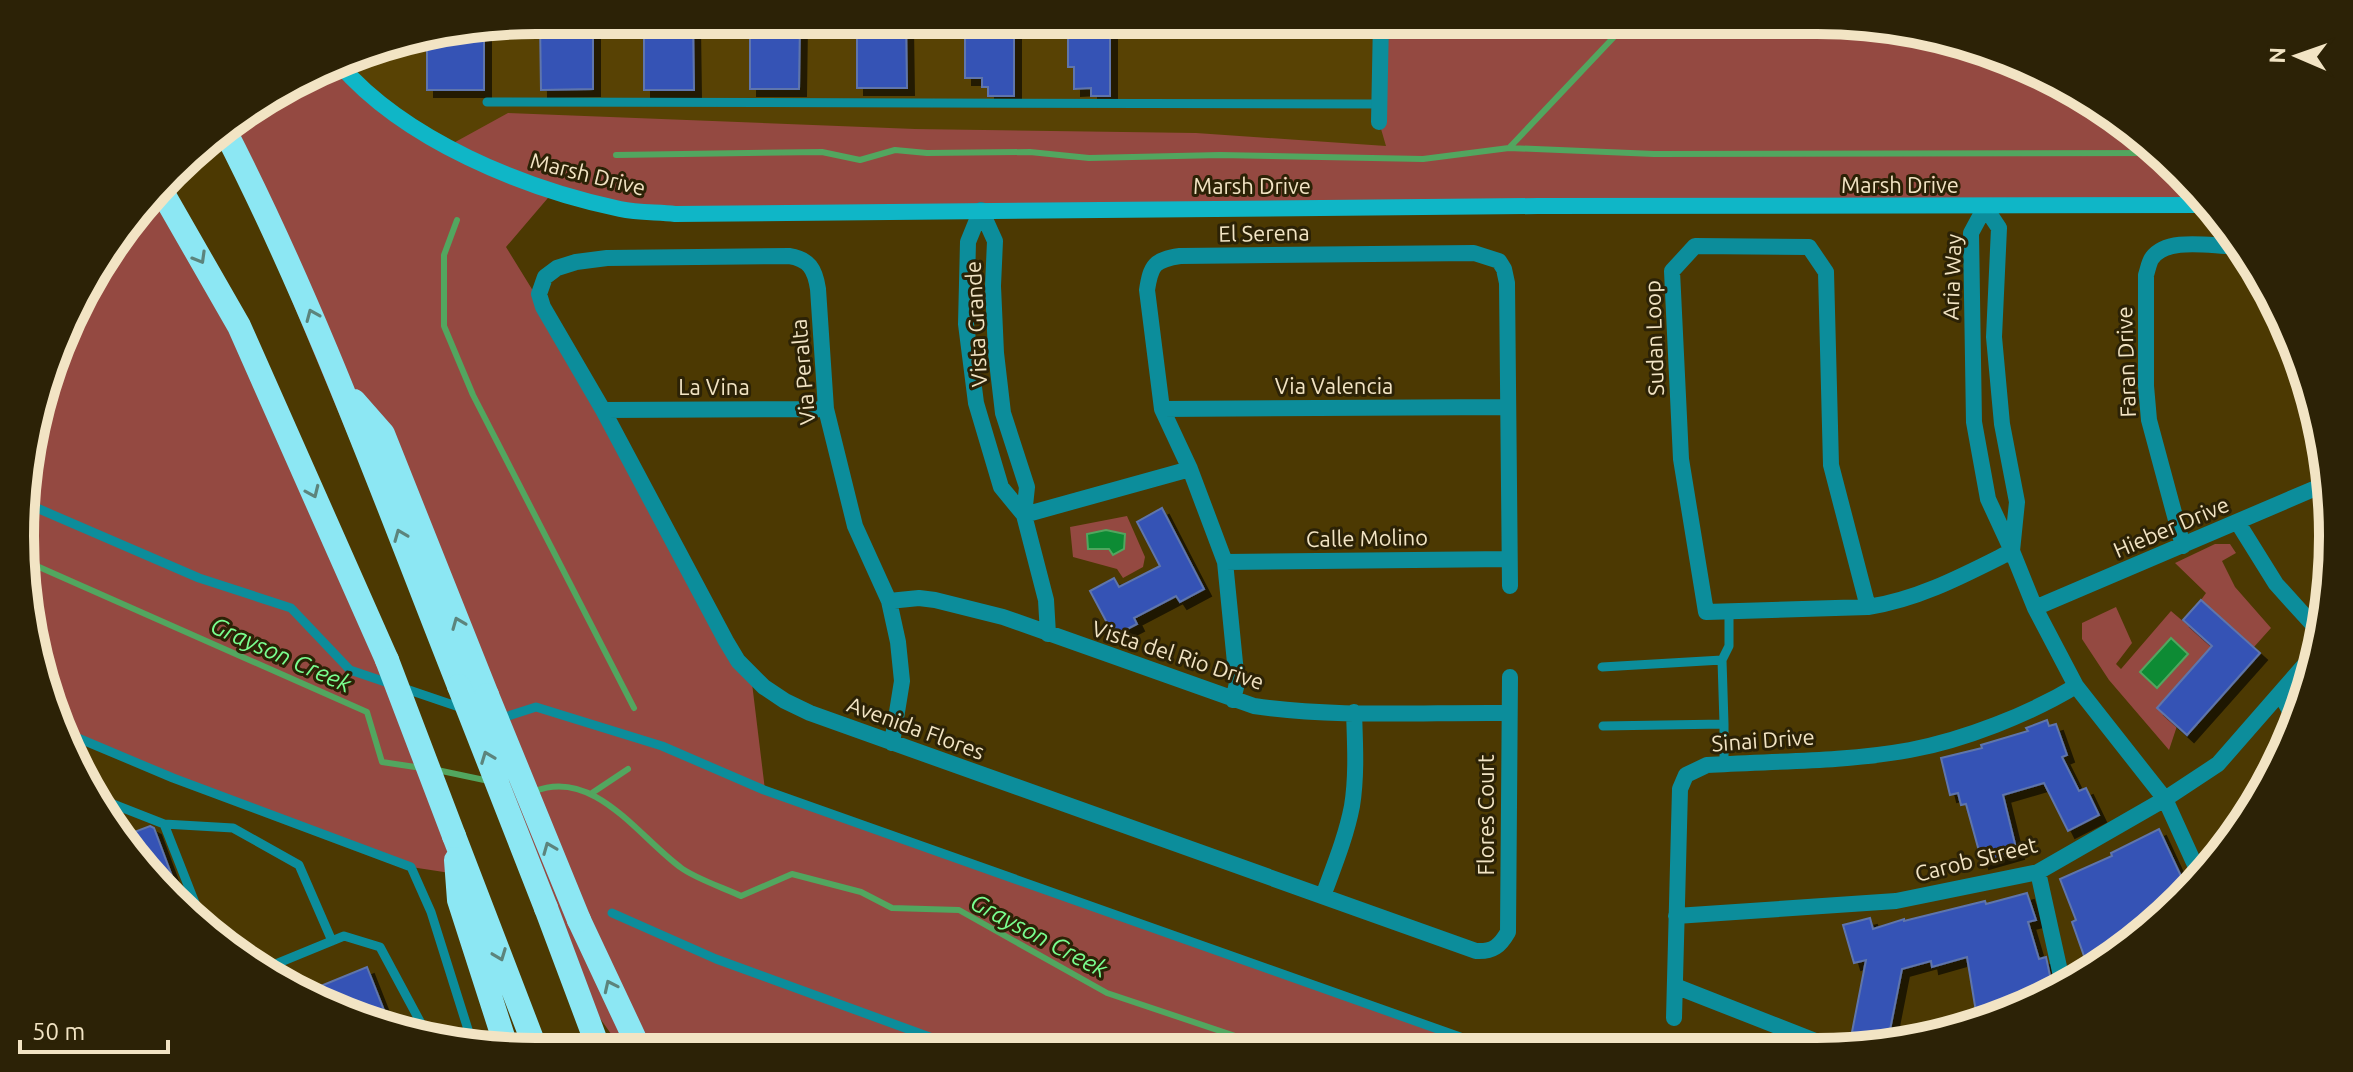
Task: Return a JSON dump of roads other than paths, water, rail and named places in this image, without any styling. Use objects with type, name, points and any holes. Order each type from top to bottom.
[{"type":"highway","points":[[229,139],[281,243],[341,388],[595,1038]]},
{"type":"highway","points":[[166,198],[239,326],[387,660],[454,836],[465,880],[531,1038]]},
{"type":"highway","points":[[341,388],[383,434],[579,920],[634,1038]]},
{"type":"highway","points":[[465,880],[459,900],[503,1037]]},
{"type":"street","points":[[1379,122],[1381,34]]},
{"type":"street","name":"Marsh Drive","points":[[347,71],[395,114],[448,147],[501,173],[553,192],[623,210],[675,214],[1538,206],[2194,205]]},
{"type":"street","name":"Aria Way","points":[[2012,551],[2017,502],[2002,424],[1994,337],[1999,228],[1985,207],[1971,233],[1974,422],[1988,499],[2035,608],[2076,686],[2165,799],[2195,866]]},
{"type":"street","name":"Vista Grande","points":[[981,210],[968,242],[966,324],[976,403],[1001,487],[1024,515]]},
{"type":"street","name":"Vista Grande","points":[[981,210],[995,241],[993,286],[996,353],[1003,413],[1027,487],[1024,515],[1046,600],[1048,634]]},
{"type":"street","name":"Sudan Loop","points":[[1729,611],[1706,612],[1681,459],[1672,271],[1695,246],[1809,247],[1826,272],[1831,465],[1868,607]]},
{"type":"street","name":"Faran Drive","points":[[2183,546],[2149,420],[2146,275],[2151,259],[2160,250],[2172,246],[2226,246]]},
{"type":"street","name":"El Serena","points":[[1233,700],[1237,683],[1225,562],[1190,469],[1162,409],[1147,290],[1155,264],[1164,259],[1180,256],[1458,253],[1488,255],[1499,261],[1504,269],[1510,586]]},
{"type":"street","name":"Via Peralta","points":[[542,284],[545,277],[557,268],[607,258],[802,258],[811,266],[816,275],[826,409],[855,526],[889,601],[898,642],[902,681],[892,743]]},
{"type":"street","name":"Avenida Flores","points":[[542,284],[539,294],[543,307],[603,410],[738,661],[764,687],[810,713],[892,743],[1476,951],[1487,952],[1495,948]]},
{"type":"street","name":"Via Valencia","points":[[1162,409],[1507,407]]},
{"type":"street","name":"La Vina","points":[[603,410],[826,409]]},
{"type":"street","points":[[1024,515],[1190,469]]},
{"type":"street","name":"Hieber Drive","points":[[2035,608],[2317,488]]},
{"type":"street","points":[[2238,523],[2276,584],[2311,623]]},
{"type":"street","points":[[1729,611],[1868,607],[1894,603],[1949,583],[2012,551]]},
{"type":"street","name":"Calle Molino","points":[[1225,562],[1509,559]]},
{"type":"street","name":"Vista del Rio Drive","points":[[889,601],[935,600],[1003,617],[1233,700],[1276,709],[1508,713]]},
{"type":"street","name":"Carob Street","points":[[1676,916],[1896,901],[2038,872],[2165,799],[2218,764],[2301,670]]},
{"type":"street","name":"Flores Court","points":[[1495,948],[1508,932],[1510,677]]},
{"type":"street","name":"Sinai Drive","points":[[1674,1018],[1680,789],[1686,775],[1695,769],[1724,764],[1910,750],[1992,725],[2055,699],[2076,686]]},
{"type":"street","points":[[2281,695],[2288,708]]},
{"type":"street","points":[[1323,896],[1342,847],[1352,805],[1354,712]]},
{"type":"street","points":[[2038,872],[2061,975]]},
{"type":"street","points":[[1675,986],[1808,1038]]},
{"type":"lane","points":[[487,102],[1379,104]]},
{"type":"lane","points":[[35,507],[199,578],[291,608],[350,670],[497,719],[536,707],[662,746],[764,790],[1463,1038]]},
{"type":"lane","points":[[1724,764],[1722,660],[1729,646],[1729,611]]},
{"type":"lane","points":[[1602,667],[1722,660]]},
{"type":"lane","points":[[1603,726],[1724,724]]},
{"type":"lane","points":[[76,737],[173,778],[411,867],[431,912],[469,1034]]},
{"type":"lane","points":[[112,803],[164,824],[233,828],[299,865],[332,941]]},
{"type":"lane","points":[[164,824],[196,904]]},
{"type":"lane","points":[[612,913],[716,959],[932,1038]]},
{"type":"lane","points":[[275,964],[344,936],[380,947],[419,1024]]},
{"type":"waterway","points":[[1509,148],[1617,34]]},
{"type":"waterway","points":[[616,155],[822,152],[860,160],[895,150],[927,153],[1030,152],[1089,158],[1220,155],[1423,159],[1509,148],[1654,154],[2141,153]]},
{"type":"waterway","points":[[457,220],[444,255],[444,326],[473,395],[634,708]]},
{"type":"waterway","name":"Grayson Creek","points":[[35,565],[367,712],[382,762],[422,768]]},
{"type":"waterway","points":[[592,793],[628,769]]},
{"type":"waterway","name":"Grayson Creek","points":[[437,770],[489,781]]},
{"type":"waterway","name":"Grayson Creek","points":[[535,791],[556,786],[577,789],[596,797],[686,871],[741,896],[792,874],[861,892],[892,908],[959,910],[1107,993],[1241,1038]]}]
